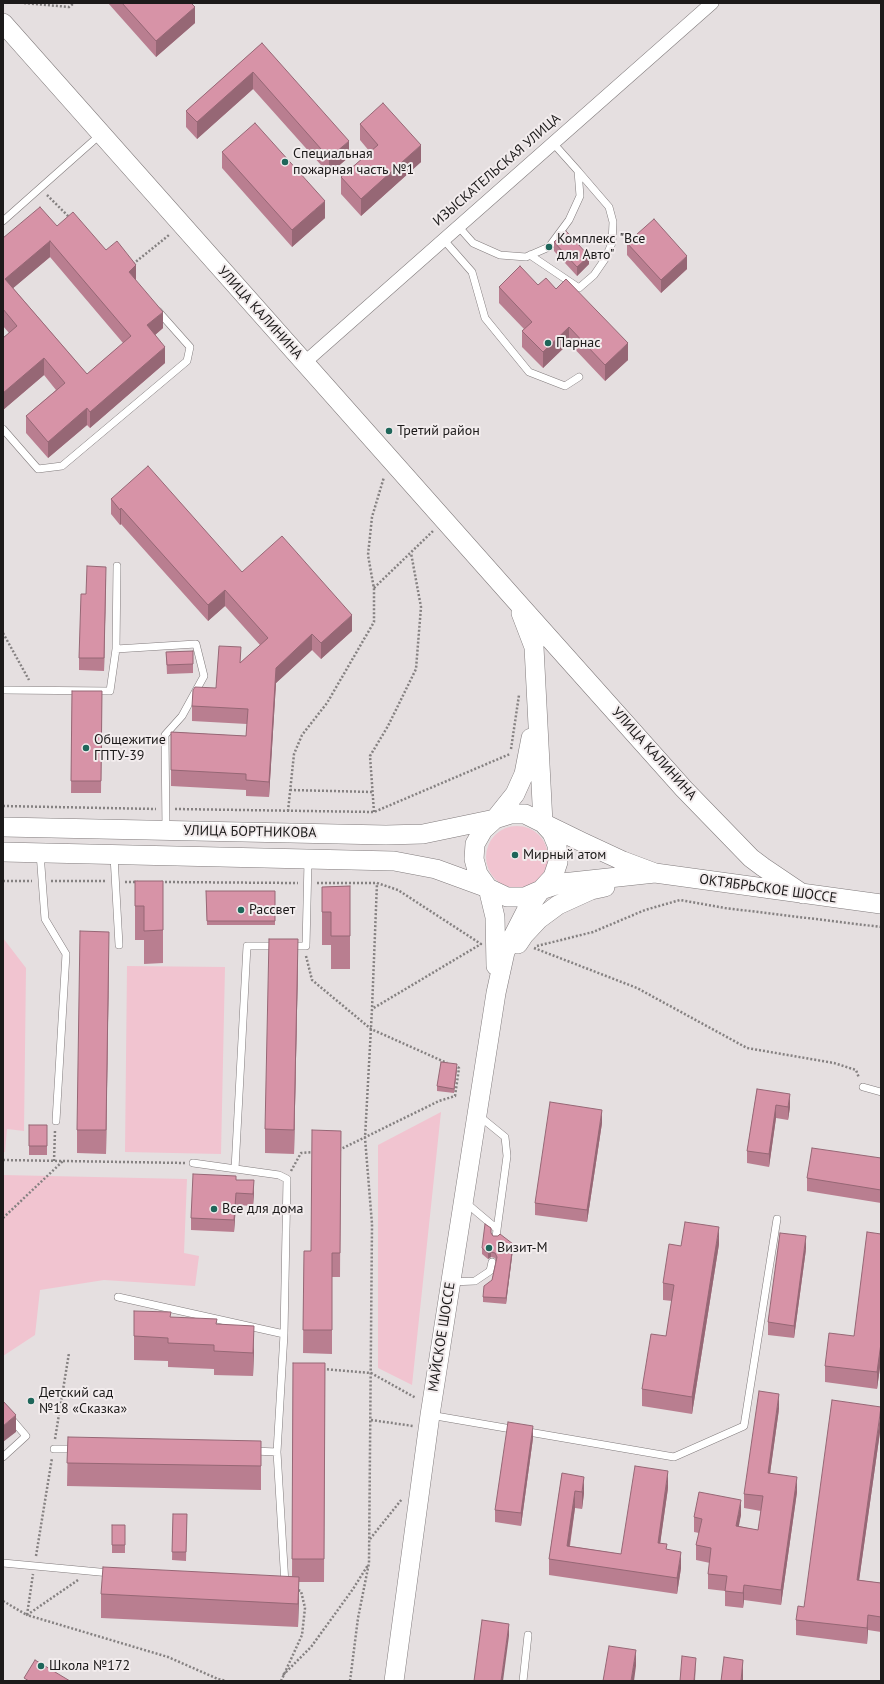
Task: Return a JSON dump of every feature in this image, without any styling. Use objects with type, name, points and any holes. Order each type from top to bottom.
[{"type":"street","name":"ИЗЫСКАТЕЛЬСКАЯ УЛИЦА","points":[[304,363],[712,3]]},
{"type":"street","name":"УЛИЦА КАЛИНИНА","points":[[3,23],[517,602],[717,824],[763,868],[803,894]]},
{"type":"street","name":"УЛИЦА КАЛИНИНА","points":[[517,602],[534,647],[543,823]]},
{"type":"street","name":"УЛИЦА КАЛИНИНА","points":[[495,819],[515,794],[524,774],[536,703]]},
{"type":"street","points":[[511,814],[525,814],[543,823],[552,833],[558,845],[558,862],[553,877],[541,890],[525,897],[507,897],[488,888],[478,874],[474,859],[475,844],[483,830],[495,819],[511,814]]},
{"type":"street","name":"УЛИЦА БОРТНИКОВА","points":[[3,827],[386,835],[423,834],[495,819]]},
{"type":"street","name":"ОКТЯБРЬСКОЕ ШОССЕ","points":[[543,823],[623,861],[655,873],[881,904]]},
{"type":"street","name":"УЛИЦА БОРТНИКОВА","points":[[3,852],[394,861],[436,869],[488,888]]},
{"type":"street","name":"ОКТЯБРЬСКОЕ ШОССЕ","points":[[541,890],[562,883],[655,873]]},
{"type":"street","name":"МАЙСКОЕ ШОССЕ","points":[[496,993],[502,970],[524,935],[545,914],[558,905],[591,890],[655,873]]},
{"type":"street","name":"МАЙСКОЕ ШОССЕ","points":[[488,888],[495,917],[496,993]]},
{"type":"street","name":"МАЙСКОЕ ШОССЕ","points":[[394,1681],[423,1414],[451,1282],[496,993],[505,952],[526,911],[541,890]]},
{"type":"lane","points":[[3,221],[102,134]]},
{"type":"lane","points":[[530,255],[579,288],[594,275],[605,259],[612,243],[613,222],[609,206],[553,143]]},
{"type":"lane","points":[[458,226],[473,243],[500,255],[526,257],[549,247],[569,220],[580,196],[578,171]]},
{"type":"lane","points":[[443,239],[472,272],[485,318],[529,372],[565,386],[579,377]]},
{"type":"lane","points":[[3,429],[38,469],[62,466],[187,361],[190,348],[154,306]]},
{"type":"lane","points":[[3,690],[110,690],[116,649],[117,566]]},
{"type":"lane","points":[[116,649],[196,644],[204,676],[182,716],[165,735],[166,831]]},
{"type":"lane","points":[[40,853],[45,919],[66,954],[56,1121]]},
{"type":"lane","points":[[114,855],[119,945]]},
{"type":"lane","points":[[236,1168],[247,946],[306,946],[308,859]]},
{"type":"lane","points":[[863,1087],[881,1092]]},
{"type":"lane","points":[[477,1115],[505,1137],[507,1156],[496,1237]]},
{"type":"lane","points":[[193,1163],[236,1168],[287,1178],[284,1334],[277,1452],[285,1587],[278,1586]]},
{"type":"lane","points":[[464,1201],[497,1229]]},
{"type":"lane","points":[[423,1414],[674,1457],[744,1426],[777,1219]]},
{"type":"lane","points":[[451,1282],[475,1281],[490,1272],[492,1262]]},
{"type":"lane","points":[[118,1297],[284,1334]]},
{"type":"lane","points":[[3,1409],[26,1436],[3,1457]]},
{"type":"lane","points":[[54,1449],[86,1449]]},
{"type":"lane","points":[[245,1451],[277,1452]]},
{"type":"lane","points":[[3,1563],[115,1573]]},
{"type":"lane","points":[[523,1681],[528,1635]]},
{"type":"path","points":[[24,3],[69,7],[74,3]]},
{"type":"path","points":[[39,188],[76,224]]},
{"type":"path","points":[[165,229],[175,240]]},
{"type":"path","points":[[131,266],[170,234]]},
{"type":"path","points":[[288,811],[294,754],[302,734],[327,703],[374,622],[374,589],[368,555],[372,517],[384,476],[389,481]]},
{"type":"path","points":[[428,525],[438,536]]},
{"type":"path","points":[[374,589],[433,531]]},
{"type":"path","points":[[374,812],[370,756],[388,726],[416,669],[421,607],[411,553]]},
{"type":"path","points":[[3,633],[34,689]]},
{"type":"path","points":[[3,806],[374,812],[510,755],[520,687]]},
{"type":"path","points":[[290,790],[372,792]]},
{"type":"path","points":[[3,880],[139,882]]},
{"type":"path","points":[[155,882],[377,884],[398,890],[481,944],[372,1010]]},
{"type":"path","points":[[350,1681],[358,1618],[369,1563],[370,1539],[372,1420],[372,1224],[365,1138],[377,884]]},
{"type":"path","points":[[528,948],[593,932],[645,910],[680,900],[725,908],[881,927]]},
{"type":"path","points":[[306,946],[306,958],[312,980],[371,1029],[459,1068],[455,1096],[439,1101],[340,1150],[333,1151]]},
{"type":"path","points":[[533,947],[637,988],[747,1048],[834,1063],[856,1070],[863,1087]]},
{"type":"path","points":[[54,1161],[56,1121]]},
{"type":"path","points":[[287,1178],[301,1153],[317,1152]]},
{"type":"path","points":[[3,1160],[193,1163]]},
{"type":"path","points":[[3,1218],[63,1161]]},
{"type":"path","points":[[27,1615],[69,1353]]},
{"type":"path","points":[[319,1369],[371,1373],[423,1414]]},
{"type":"path","points":[[372,1420],[423,1414]]},
{"type":"path","points":[[370,1539],[404,1497]]},
{"type":"path","points":[[284,1675],[311,1647],[353,1589],[369,1563]]},
{"type":"path","points":[[27,1615],[92,1571]]},
{"type":"path","points":[[281,1681],[302,1634],[305,1608],[301,1591],[285,1587]]},
{"type":"path","points":[[3,1601],[27,1615],[168,1657],[218,1679],[226,1681]]},
{"type":"shaded area","points":[[517,826],[529,829],[539,835],[545,845],[548,857],[545,869],[539,879],[529,885],[517,888],[505,885],[495,879],[489,869],[486,857],[489,845],[495,835],[505,829]]},
{"type":"shaded area","points":[[3,938],[26,968],[24,1131],[7,1129],[5,1152],[3,1152]]},
{"type":"shaded area","points":[[127,966],[225,967],[221,1154],[125,1152]]},
{"type":"shaded area","points":[[441,1112],[412,1385],[378,1368],[378,1145]]},
{"type":"shaded area","points":[[3,1175],[187,1179],[184,1253],[199,1256],[195,1286],[104,1280],[40,1290],[35,1335],[3,1356]]},
{"type":"building","points":[[122,3],[191,3],[195,7],[156,41]]},
{"type":"building","points":[[262,43],[349,141],[329,158],[253,72],[197,122],[186,111]]},
{"type":"building","points":[[383,103],[421,145],[361,199],[341,177],[378,145],[360,124]]},
{"type":"building","points":[[255,123],[325,201],[292,230],[222,152]]},
{"type":"building","points":[[40,207],[57,226],[73,212],[106,250],[117,241],[136,265],[129,272],[163,312],[147,325],[165,347],[90,412],[87,408],[48,442],[26,416],[65,383],[44,358],[3,393],[3,338],[17,326],[3,309],[3,238]],"holes":[[[50,241],[131,336],[87,374],[5,279]]]},
{"type":"building","points":[[654,219],[687,256],[661,280],[627,243]]},
{"type":"building","points":[[566,231],[589,256],[577,267],[554,242]]},
{"type":"building","points":[[520,266],[538,285],[546,278],[556,289],[566,279],[628,343],[605,365],[569,327],[543,352],[522,331],[532,322],[499,287]]},
{"type":"building","points":[[148,466],[242,572],[282,536],[352,615],[321,643],[312,634],[276,668],[269,782],[246,780],[246,774],[171,770],[171,732],[246,736],[248,709],[192,706],[193,690],[195,687],[216,688],[219,646],[241,647],[240,663],[268,638],[225,590],[208,605],[121,508],[120,510],[111,499]]},
{"type":"building","points":[[87,566],[106,567],[104,658],[79,658],[81,594],[86,594]]},
{"type":"building","points":[[193,651],[193,664],[167,665],[166,652]]},
{"type":"building","name":"Общежитие ГПТУ-39","points":[[72,691],[102,691],[101,781],[71,781]]},
{"type":"building","points":[[135,881],[163,881],[163,930],[144,931],[144,906],[135,906]]},
{"type":"building","points":[[350,886],[350,936],[331,936],[331,912],[322,912],[322,887]]},
{"type":"building","name":"Рассвет","points":[[206,891],[275,891],[275,921],[207,921]]},
{"type":"building","points":[[80,931],[109,932],[106,1130],[77,1130]]},
{"type":"building","points":[[269,939],[298,939],[294,1130],[265,1129]]},
{"type":"building","points":[[441,1062],[457,1064],[454,1089],[437,1086]]},
{"type":"building","points":[[757,1089],[790,1094],[788,1107],[776,1105],[769,1154],[747,1151]]},
{"type":"building","points":[[550,1102],[602,1110],[587,1210],[535,1203]]},
{"type":"building","points":[[29,1125],[47,1125],[47,1146],[29,1146]]},
{"type":"building","points":[[312,1130],[341,1131],[340,1253],[332,1253],[332,1330],[303,1330],[304,1251],[311,1251]]},
{"type":"building","points":[[812,1148],[881,1158],[881,1190],[807,1178]]},
{"type":"building","name":"Все для дома","points":[[193,1174],[236,1176],[236,1180],[254,1180],[253,1194],[236,1193],[234,1220],[191,1218]]},
{"type":"building","points":[[685,1222],[719,1227],[692,1397],[642,1389],[651,1334],[666,1336],[674,1285],[663,1283],[669,1244],[681,1246]]},
{"type":"building","points":[[485,1224],[491,1228],[491,1233],[493,1236],[498,1236],[500,1234],[513,1244],[506,1298],[483,1297],[484,1286],[492,1280],[497,1257],[495,1253],[488,1253],[482,1248]]},
{"type":"building","points":[[867,1232],[881,1234],[881,1343],[877,1372],[825,1366],[829,1333],[854,1336]]},
{"type":"building","points":[[780,1233],[806,1236],[794,1326],[768,1322]]},
{"type":"building","points":[[134,1311],[171,1312],[170,1317],[217,1319],[216,1324],[254,1326],[253,1353],[214,1351],[214,1345],[168,1343],[168,1338],[134,1336]]},
{"type":"building","points":[[293,1363],[325,1363],[324,1559],[292,1559]]},
{"type":"building","points":[[759,1391],[779,1394],[768,1473],[797,1477],[781,1590],[744,1585],[743,1593],[725,1591],[727,1576],[708,1574],[711,1548],[696,1545],[702,1519],[694,1517],[699,1492],[741,1500],[736,1526],[758,1530],[763,1496],[744,1494]]},
{"type":"building","points":[[832,1400],[881,1407],[857,1580],[881,1583],[881,1617],[868,1615],[867,1628],[796,1620],[798,1606],[804,1607]]},
{"type":"building","points":[[3,1401],[16,1415],[3,1426]]},
{"type":"building","points":[[508,1422],[533,1426],[521,1513],[495,1510]]},
{"type":"building","points":[[68,1437],[261,1441],[261,1466],[67,1463]]},
{"type":"building","points":[[635,1466],[668,1471],[658,1543],[667,1544],[666,1549],[681,1552],[677,1578],[549,1559],[562,1473],[584,1477],[582,1492],[575,1491],[567,1546],[621,1554]]},
{"type":"building","points":[[173,1514],[187,1514],[186,1552],[172,1552]]},
{"type":"building","points":[[112,1525],[125,1525],[125,1545],[112,1545]]},
{"type":"building","points":[[103,1567],[299,1577],[298,1604],[101,1594]]},
{"type":"building","points":[[482,1620],[509,1624],[501,1681],[474,1681]]},
{"type":"building","points":[[609,1646],[636,1650],[631,1681],[603,1681]]},
{"type":"building","points":[[682,1656],[696,1658],[694,1681],[680,1681]]},
{"type":"building","points":[[724,1657],[743,1660],[741,1681],[721,1681]]},
{"type":"building","points":[[35,1660],[70,1681],[29,1681],[24,1678]]},
{"type":"place","name":"Специальная пожарная часть №1","points":[[285,162]]},
{"type":"place","name":"Комплекс \"Все для Авто\"","points":[[549,247]]},
{"type":"place","name":"Парнас","points":[[548,343]]},
{"type":"place","name":"Третий район","points":[[389,431]]},
{"type":"place","name":"Общежитие ГПТУ-39","points":[[86,748]]},
{"type":"place","name":"Мирный атом","points":[[515,855]]},
{"type":"place","name":"Рассвет","points":[[241,910]]},
{"type":"place","name":"Все для дома","points":[[214,1209]]},
{"type":"place","name":"Визит-М","points":[[489,1248]]},
{"type":"place","name":"Детский сад №18 «Сказка»","points":[[31,1401]]},
{"type":"place","name":"Школа №172","points":[[41,1666]]}]
